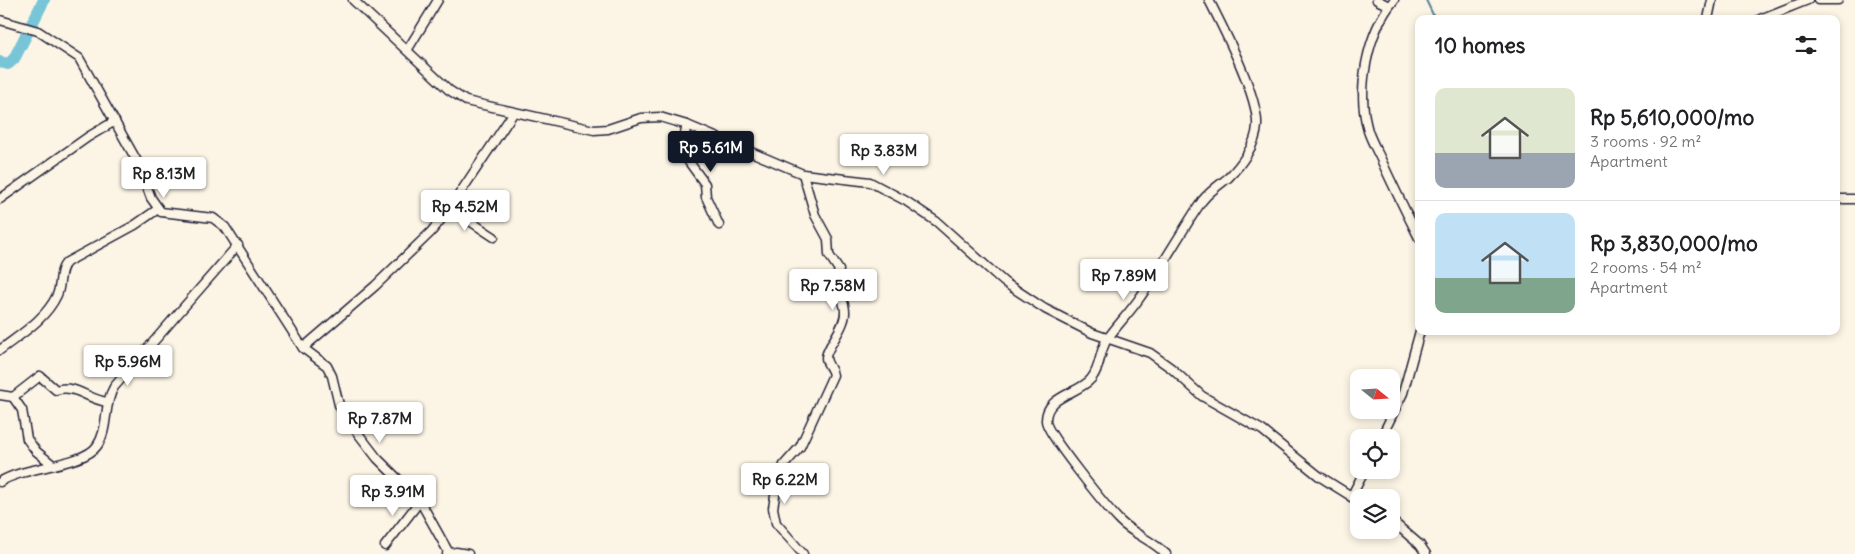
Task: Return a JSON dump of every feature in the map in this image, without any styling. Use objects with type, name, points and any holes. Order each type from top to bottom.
[{"type":"street","points":[[353,0],[408,49],[449,90],[478,106],[594,130],[608,129],[650,116],[674,120],[802,174],[870,182],[906,201],[937,222],[984,265],[1018,292],[1082,329],[1137,348],[1160,359],[1194,391],[1262,430],[1319,476],[1350,496]]},
{"type":"street","points":[[408,49],[438,0]]},
{"type":"street","points":[[1166,554],[1120,522],[1055,440],[1046,422],[1047,413],[1055,403],[1091,379],[1107,339],[1142,295],[1204,198],[1230,176],[1244,158],[1253,142],[1257,123],[1254,102],[1226,34],[1209,0]]},
{"type":"street","points":[[1377,0],[1391,3],[1373,33],[1367,53],[1364,90],[1366,116],[1374,145],[1415,230]]},
{"type":"street","points":[[1709,15],[1712,0]]},
{"type":"street","points":[[1770,15],[1808,0]]},
{"type":"street","points":[[1818,0],[1838,0]]},
{"type":"street","points":[[0,20],[38,31],[79,58],[138,164],[151,198],[158,209],[169,215],[218,220],[238,245],[303,348],[327,366],[332,376],[339,405],[347,419],[377,458],[420,501],[448,553],[468,554]]},
{"type":"street","points":[[303,348],[407,256],[431,232],[450,208],[514,112]]},
{"type":"street","points":[[0,199],[86,133],[115,121]]},
{"type":"street","points":[[687,125],[681,151],[705,184],[706,197],[719,225]]},
{"type":"street","points":[[802,174],[815,216],[828,239],[829,255],[839,270],[835,284],[845,311],[840,331],[826,355],[827,363],[833,375],[800,447],[784,465],[777,484],[773,508],[776,523],[803,554]]},
{"type":"street","points":[[1840,199],[1855,199]]},
{"type":"street","points":[[450,208],[494,237]]},
{"type":"street","points":[[0,350],[40,319],[48,309],[59,291],[63,266],[67,262],[135,225],[158,209]]},
{"type":"street","points":[[0,482],[20,473],[88,455],[96,448],[101,439],[107,402],[124,374],[238,245]]},
{"type":"street","points":[[1385,429],[1403,393],[1419,335]]},
{"type":"street","points":[[0,395],[14,397],[40,376],[56,390],[68,387],[92,398],[107,402]]},
{"type":"street","points":[[14,397],[22,410],[27,439],[36,451],[53,465]]},
{"type":"street","points":[[385,546],[420,501]]},
{"type":"street","points":[[1400,528],[1420,545],[1426,554]]},
{"type":"waterway","points":[[0,62],[8,64],[14,59],[44,0]]},
{"type":"waterway","points":[[1426,0],[1433,15]]}]
